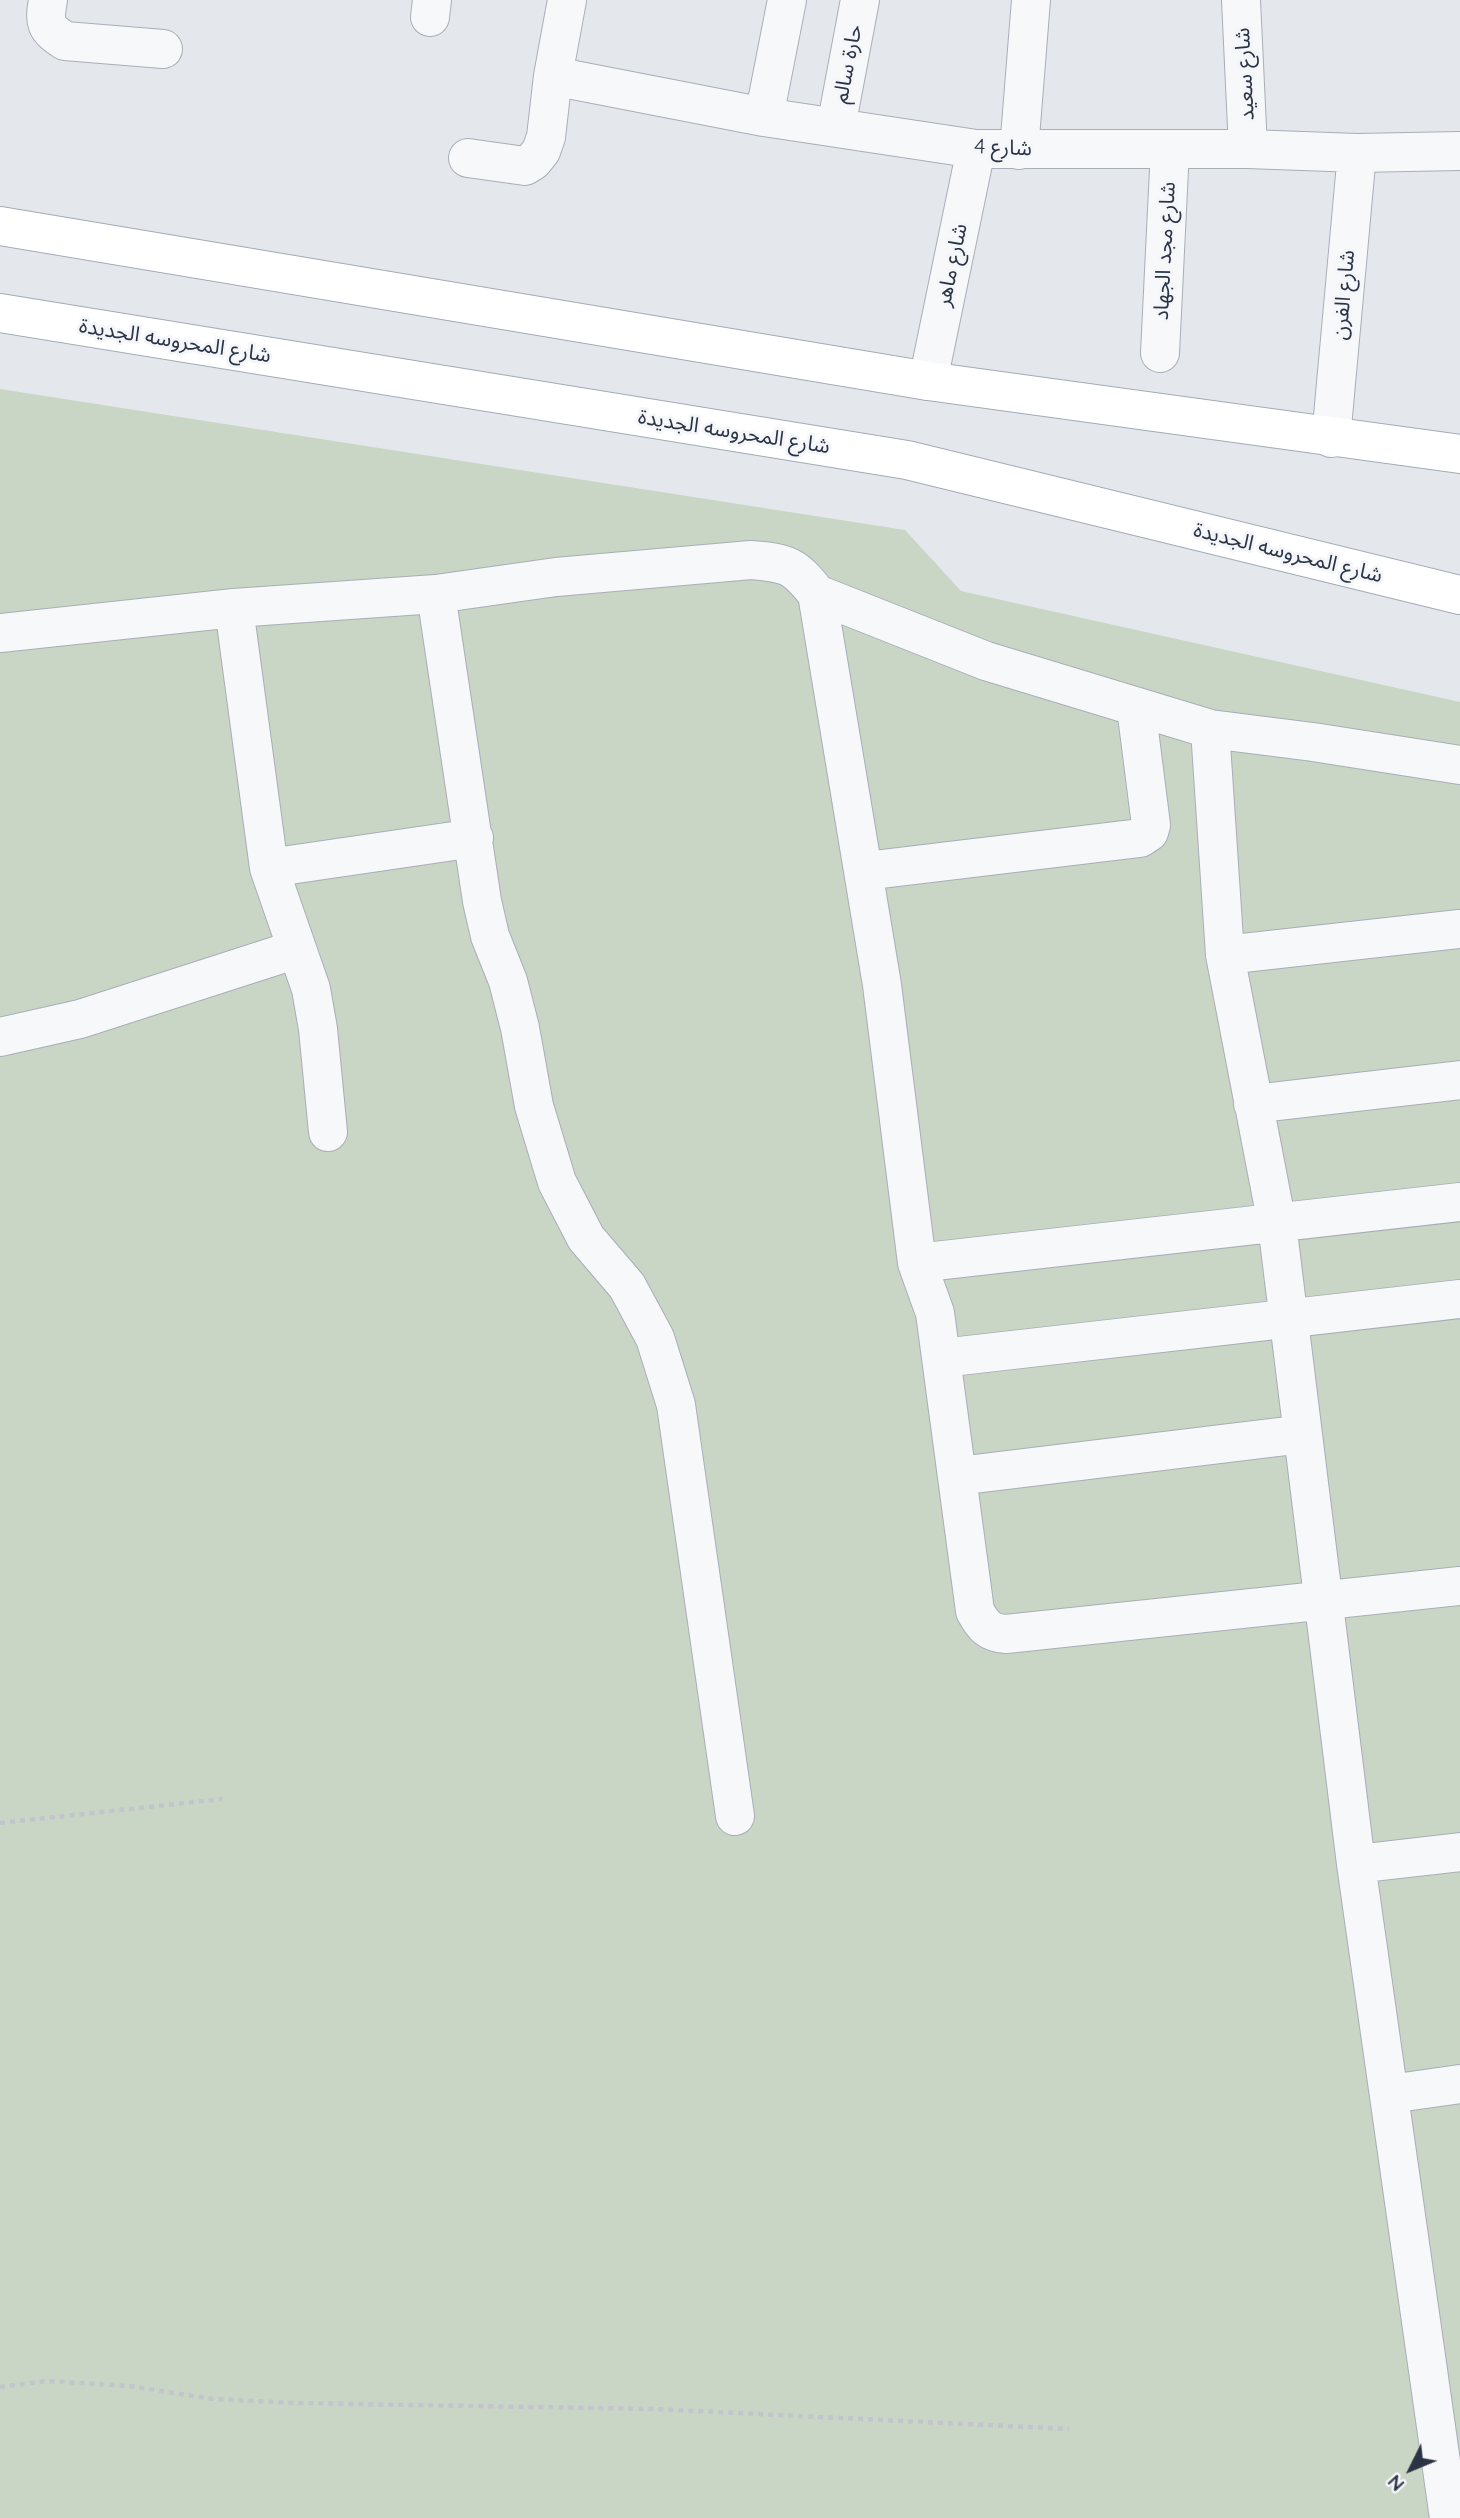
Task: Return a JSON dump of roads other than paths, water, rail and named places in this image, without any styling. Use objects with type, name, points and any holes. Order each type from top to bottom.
[{"type":"main road","points":[[0,226],[928,381],[1460,454]]},
{"type":"main road","name":"شارع المحروسه الجديدة","points":[[0,313],[907,460],[1460,595]]},
{"type":"street","points":[[48,0],[45,18],[47,24],[52,33],[65,41],[163,49]]},
{"type":"street","points":[[468,158],[524,166],[533,161],[541,151],[546,137],[553,76],[567,0]]},
{"type":"street","points":[[764,117],[787,0]]},
{"type":"street","name":"حارة سالم","points":[[836,127],[860,0]]},
{"type":"street","points":[[1019,150],[1031,0]]},
{"type":"street","name":"شارع سعيد","points":[[1241,0],[1248,149]]},
{"type":"street","name":"شارع 4","points":[[553,76],[764,117],[976,149],[1248,149],[1357,153],[1460,151]]},
{"type":"street","name":"شارع ماهر","points":[[928,381],[976,149]]},
{"type":"street","name":"شارع مجد الجهاد","points":[[1160,353],[1170,149]]},
{"type":"street","name":"شارع الفرن","points":[[1331,438],[1357,153]]},
{"type":"street","points":[[0,633],[234,608],[436,594],[556,577],[751,560],[779,562],[793,568],[817,594],[986,661],[1136,707],[1210,729],[1460,765]]},
{"type":"street","points":[[436,594],[482,901],[490,936],[509,981],[534,1106],[557,1182],[586,1238],[627,1286],[655,1338],[676,1405],[735,1816]]},
{"type":"street","points":[[817,594],[865,871],[917,1264],[935,1313],[975,1611],[982,1624],[993,1633],[1006,1634],[1460,1586]]},
{"type":"street","points":[[234,608],[269,868],[311,989],[318,1029],[328,1132]]},
{"type":"street","points":[[865,871],[1140,838],[1146,835],[1151,825],[1136,707]]},
{"type":"street","points":[[1210,729],[1225,955],[1278,1224],[1356,1864],[1449,2518]]},
{"type":"street","points":[[269,868],[474,838]]},
{"type":"street","points":[[1225,955],[1460,929]]},
{"type":"street","points":[[0,1037],[80,1019],[298,949]]},
{"type":"street","points":[[1253,1104],[1460,1080]]},
{"type":"street","points":[[917,1264],[1460,1202]]},
{"type":"street","points":[[942,1358],[1460,1299]]},
{"type":"street","points":[[958,1476],[1303,1434]]},
{"type":"street","points":[[1356,1864],[1460,1852]]},
{"type":"street","points":[[1390,2094],[1460,2084]]}]
